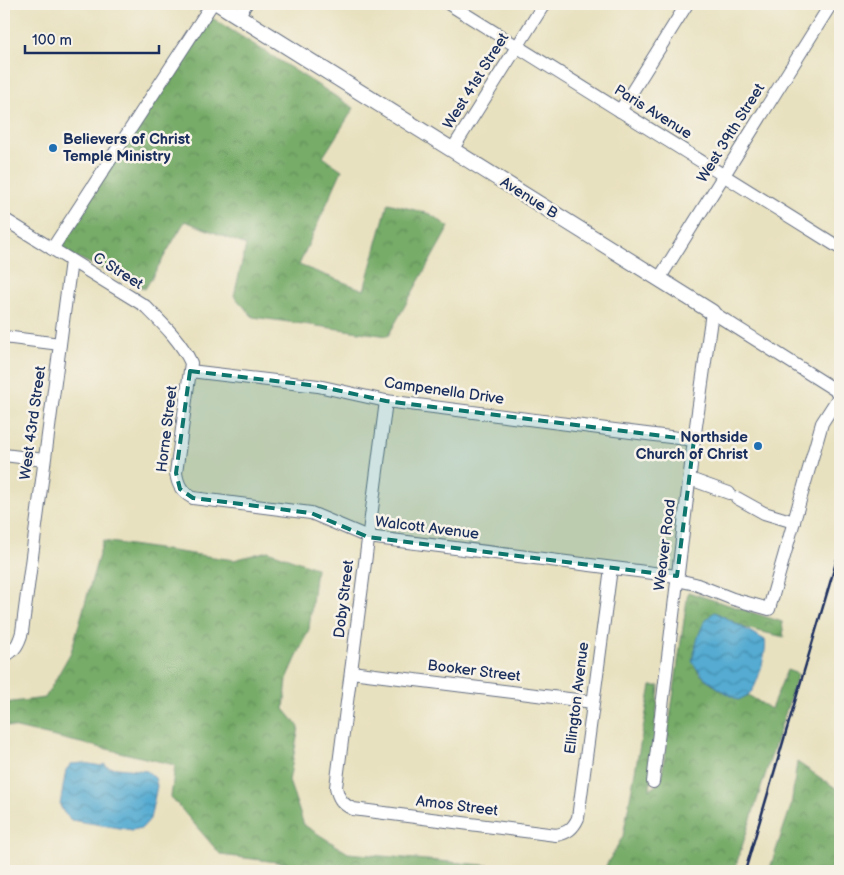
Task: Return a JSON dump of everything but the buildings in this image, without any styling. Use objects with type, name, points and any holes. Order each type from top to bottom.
[{"type":"main road","name":"Avenue B","points":[[218,4],[242,10],[452,150],[712,312]]},
{"type":"street","points":[[52,249],[212,4]]},
{"type":"street","name":"Paris Avenue","points":[[449,4],[840,248]]},
{"type":"street","name":"West 41st Street","points":[[452,150],[544,4]]},
{"type":"street","points":[[620,111],[687,4]]},
{"type":"street","name":"West 39th Street","points":[[659,279],[831,4]]},
{"type":"street","name":"C Street","points":[[4,219],[145,306],[160,320],[186,353],[191,363],[190,371]]},
{"type":"street","name":"West 43rd Street","points":[[4,656],[15,648],[22,632],[71,261]]},
{"type":"street","name":"Avenue B","points":[[712,312],[840,394]]},
{"type":"street","name":"Weaver Road","points":[[653,782],[694,440],[712,312]]},
{"type":"street","points":[[4,337],[60,344]]},
{"type":"street","name":"Campenella Drive","points":[[190,371],[318,386],[386,401],[694,440]]},
{"type":"street","name":"Horne Street","points":[[180,489],[176,473],[190,371]]},
{"type":"street","points":[[690,479],[733,495],[747,505],[764,513],[794,522],[822,423],[840,394]]},
{"type":"street","name":"Doby Street","points":[[341,801],[336,787],[386,401]]},
{"type":"street","points":[[4,455],[44,460]]},
{"type":"street","name":"Walcott Avenue","points":[[180,489],[193,498],[311,513],[368,537],[677,578],[733,599],[769,609],[794,522]]},
{"type":"street","name":"Ellington Avenue","points":[[570,830],[575,826],[578,818],[611,568]]},
{"type":"street","name":"Booker Street","points":[[351,672],[593,702]]},
{"type":"street","name":"Amos Street","points":[[341,801],[353,809],[556,835],[570,830]]},
{"type":"highlighted area","points":[[190,371],[318,386],[386,401],[694,440],[677,576],[368,537],[311,513],[193,498],[180,489],[176,473]]},
{"type":"green space","points":[[209,16],[354,108],[323,157],[342,170],[299,265],[364,290],[388,203],[430,214],[449,227],[388,336],[253,317],[234,296],[246,245],[185,221],[145,289],[57,248]]},
{"type":"green space","points":[[103,541],[234,560],[268,551],[316,568],[309,629],[287,679],[284,709],[299,727],[289,781],[304,825],[348,853],[551,871],[297,871],[293,864],[221,855],[171,797],[175,765],[4,725],[4,703],[45,698],[71,652]]},
{"type":"green space","points":[[688,592],[782,622],[784,637],[745,628],[715,612],[698,672],[710,683],[738,700],[748,695],[771,709],[787,670],[798,674],[734,871],[603,871],[623,836],[651,686],[659,686],[650,790],[661,781]]},
{"type":"green space","points":[[797,762],[840,791],[840,851],[829,871],[769,871],[791,806]]},
{"type":"water","points":[[715,612],[765,640],[764,658],[754,687],[749,694],[738,700],[706,679],[692,661],[702,627],[705,621]]},
{"type":"water","points":[[84,763],[101,766],[104,764],[108,767],[147,771],[155,778],[157,786],[150,819],[142,828],[132,830],[71,820],[64,813],[60,805],[66,770],[71,764]]},
{"type":"railway","points":[[745,871],[840,549]]},
{"type":"place","name":"Believers of Christ Temple Ministry","points":[[53,148]]},
{"type":"place","name":"Northside Church of Christ","points":[[758,446]]}]
